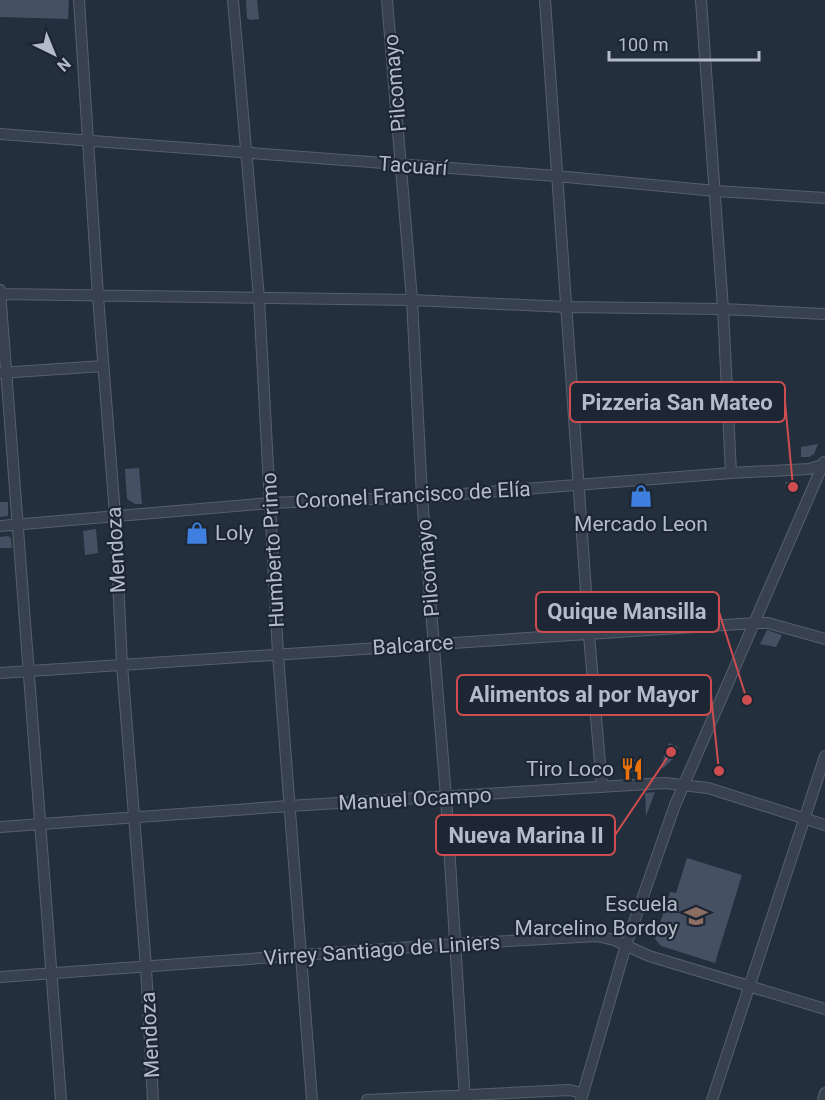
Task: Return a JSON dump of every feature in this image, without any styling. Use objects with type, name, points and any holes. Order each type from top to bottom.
[{"type":"street","name":"Mendoza","points":[[79,0],[115,515],[122,665],[146,967],[153,1100]]},
{"type":"street","name":"Humberto Primo","points":[[232,0],[259,298],[278,654],[312,1100]]},
{"type":"street","name":"Pilcomayo","points":[[387,0],[412,300],[422,497],[446,797],[465,1097]]},
{"type":"street","points":[[545,0],[589,635],[602,787]]},
{"type":"street","points":[[701,0],[716,192],[730,473]]},
{"type":"street","name":"Tacuarí","points":[[0,134],[556,176],[716,192],[825,198]]},
{"type":"street","points":[[61,1100],[17,524],[3,373],[0,293],[412,300],[825,314]]},
{"type":"street","points":[[3,373],[103,366]]},
{"type":"street","points":[[367,1100],[465,1097],[568,1090],[582,1097],[626,945],[683,783],[824,463]]},
{"type":"street","name":"Coronel Francisco de Elía","points":[[0,526],[270,503],[422,497],[809,469],[824,463]]},
{"type":"street","name":"Balcarce","points":[[0,673],[755,623],[768,623],[825,639]]},
{"type":"street","points":[[712,1100],[825,756]]},
{"type":"street","name":"Manuel Ocampo","points":[[0,827],[289,806],[683,783],[708,788],[825,825]]},
{"type":"street","name":"Virrey Santiago de Liniers","points":[[0,977],[597,936],[614,939],[649,956],[825,1009]]},
{"type":"street","points":[[823,1100],[825,1093]]},
{"type":"building","points":[[0,0],[69,0],[68,19],[0,17]]},
{"type":"building","points":[[246,0],[257,0],[259,19],[247,18]]},
{"type":"building","points":[[818,444],[814,454],[801,457],[801,447]]},
{"type":"building","points":[[139,468],[142,504],[135,504],[127,499],[125,469]]},
{"type":"building","points":[[785,482],[799,483],[798,492],[790,492]]},
{"type":"building","points":[[0,502],[8,502],[8,516],[0,517]]},
{"type":"building","name":"Loly","points":[[192,524],[200,524],[202,543],[193,543]]},
{"type":"building","points":[[96,529],[98,553],[85,555],[83,531]]},
{"type":"building","points":[[0,537],[11,538],[12,548],[0,548]]},
{"type":"building","points":[[767,630],[782,635],[776,647],[760,644]]},
{"type":"building","points":[[669,743],[678,747],[673,759],[662,769],[664,756]]},
{"type":"building","points":[[641,759],[642,772],[630,773],[628,760]]},
{"type":"building","points":[[655,792],[646,816],[645,793]]},
{"type":"building","name":"Escuela Marcelino Bordoy","points":[[687,858],[742,875],[715,963],[661,946],[655,939],[670,892],[676,893]]},
{"type":"place","name":"Pizzeria San Mateo","points":[[793,487]]},
{"type":"place","name":"Mercado Leon","points":[[641,496]]},
{"type":"place","name":"Loly","points":[[197,533]]},
{"type":"place","name":"Quique Mansilla","points":[[747,700]]},
{"type":"place","name":"Nueva Marina II","points":[[671,752]]},
{"type":"place","name":"Tiro Loco","points":[[632,769]]},
{"type":"place","name":"Alimentos al por Mayor","points":[[719,771]]},
{"type":"place","name":"Escuela Marcelino Bordoy","points":[[696,916]]}]
